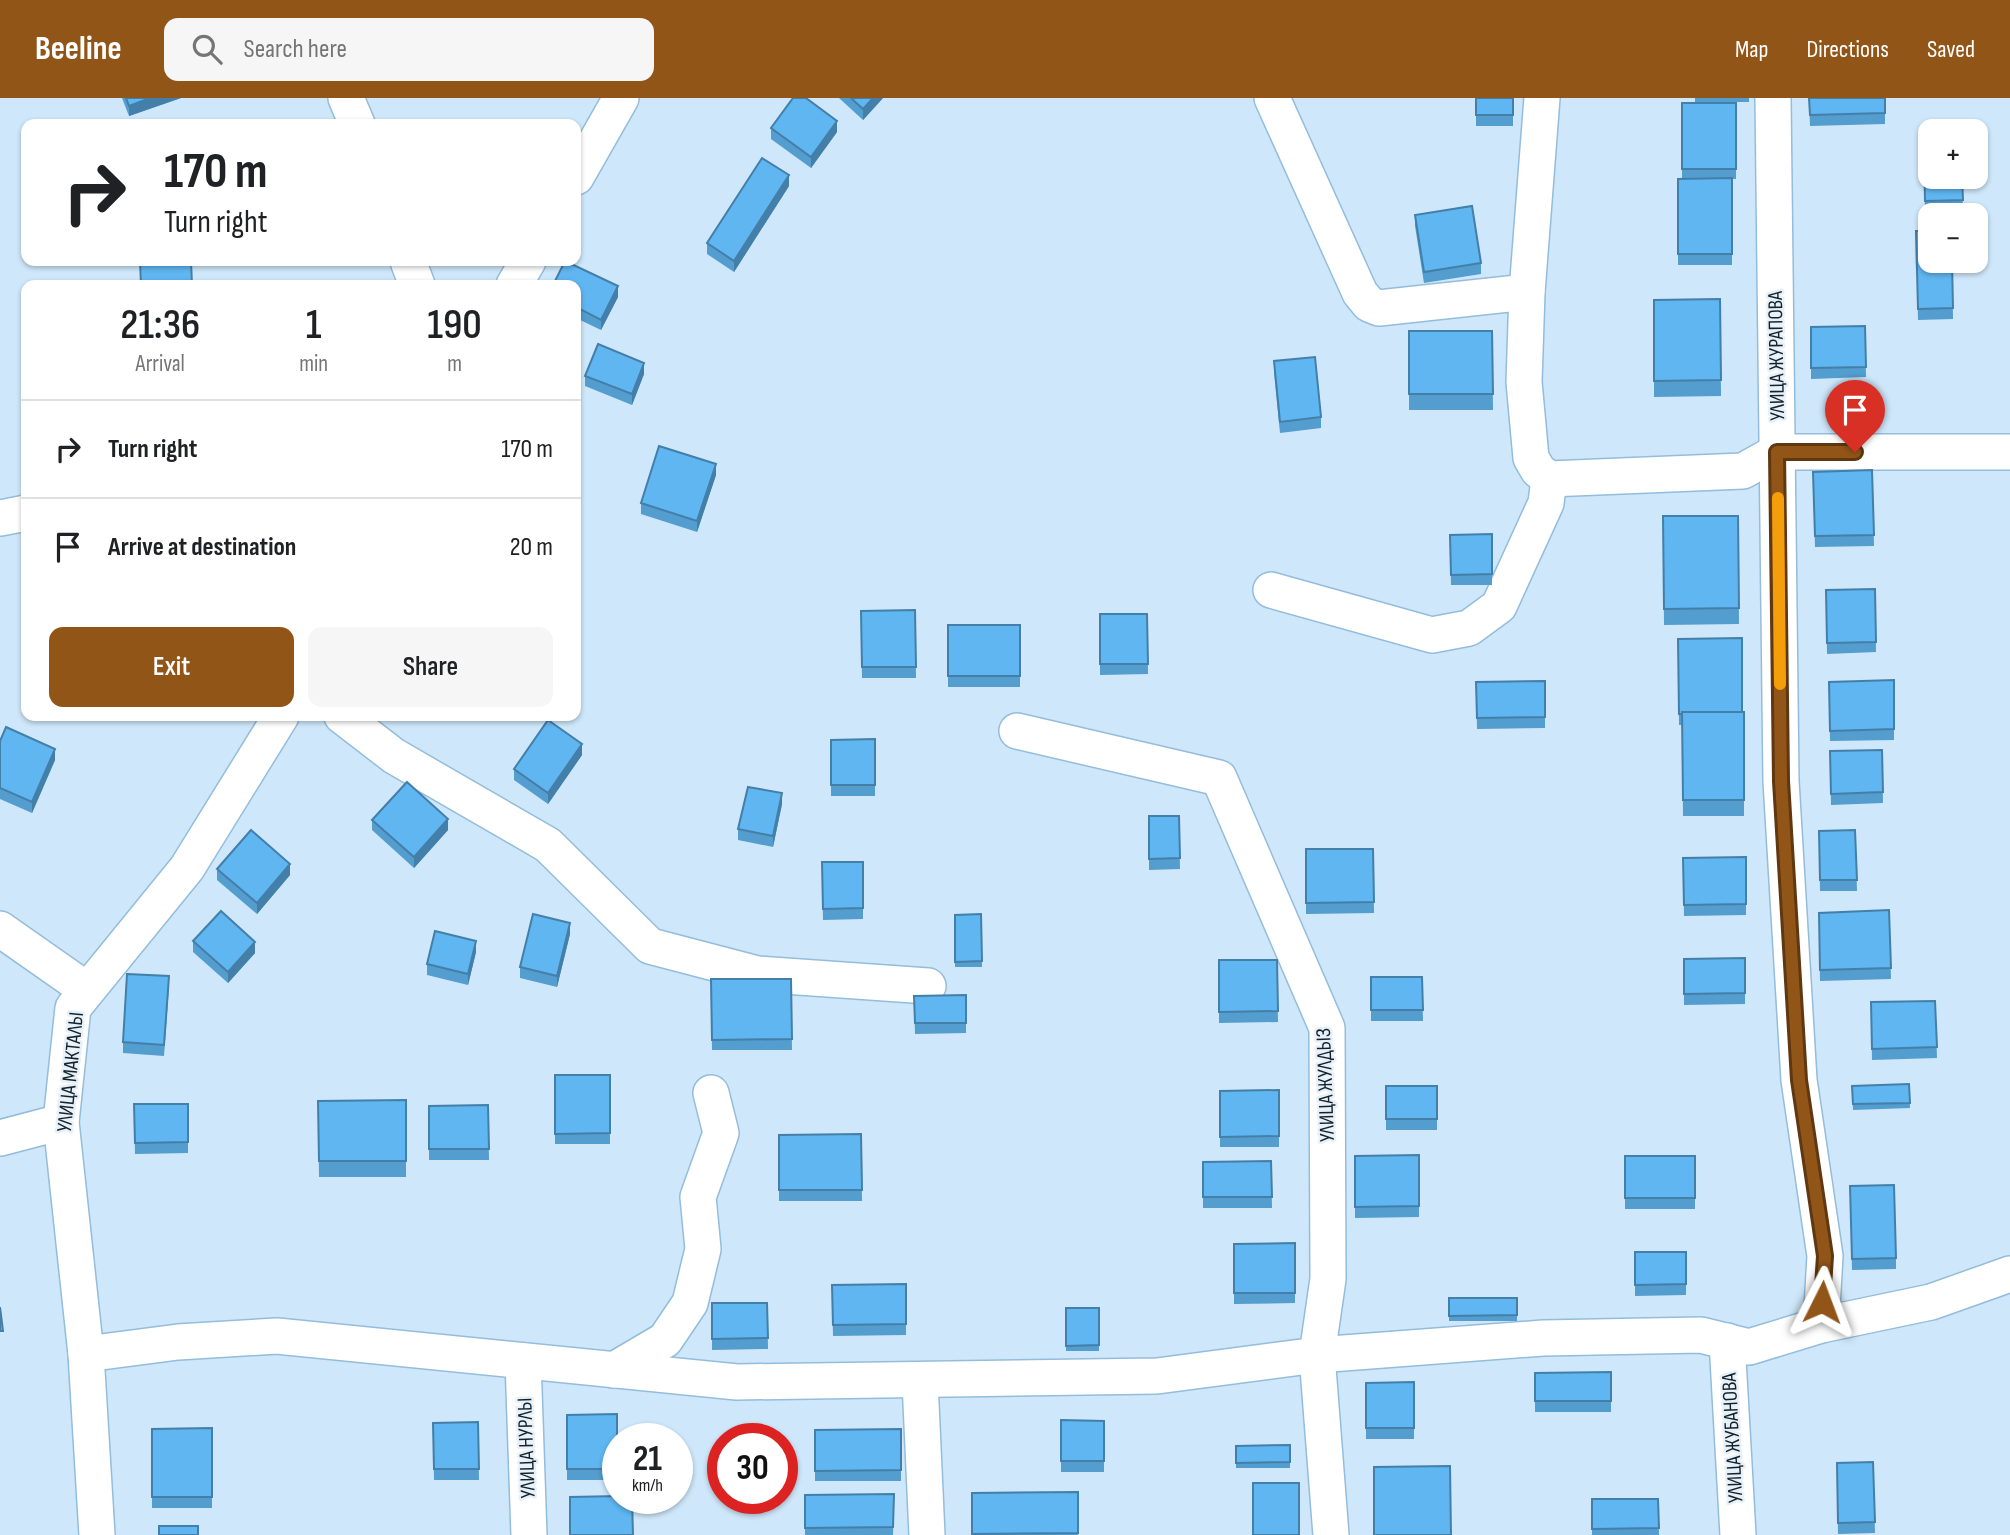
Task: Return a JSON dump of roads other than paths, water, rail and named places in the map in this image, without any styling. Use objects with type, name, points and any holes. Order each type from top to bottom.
[{"type":"street","points":[[346,98],[355,119]]},
{"type":"street","points":[[581,168],[621,98]]},
{"type":"street","points":[[1272,98],[1360,293],[1369,304],[1379,308],[1527,292]]},
{"type":"street","points":[[1542,98],[1527,292],[1524,382],[1531,458],[1538,470],[1549,479],[1743,471],[1777,452],[2010,452]]},
{"type":"street","name":"УЛИЦА ЖУРАПОВА","points":[[1773,98],[1781,781],[1799,1080],[1825,1256],[1821,1325]]},
{"type":"street","points":[[1271,590],[1432,635],[1469,628],[1499,606],[1546,503],[1549,479]]},
{"type":"street","points":[[0,518],[21,514]]},
{"type":"street","name":"УЛИЦА МАКТАЛЫ","points":[[97,1535],[86,1354],[61,1122],[73,1007],[187,868],[278,721]]},
{"type":"street","points":[[348,721],[394,756],[548,845],[650,946],[757,974],[928,986]]},
{"type":"street","name":"УЛИЦА ЖУЛДЫЗ","points":[[1017,731],[1219,778],[1327,1028],[1328,1279],[1317,1355],[1331,1535]]},
{"type":"street","points":[[0,929],[87,990]]},
{"type":"street","points":[[614,1370],[665,1340],[690,1304],[704,1249],[698,1197],[721,1132],[711,1093]]},
{"type":"street","points":[[0,1138],[61,1122]]},
{"type":"street","points":[[86,1354],[178,1342],[277,1336],[737,1382],[1157,1376],[1317,1355],[1543,1338],[1702,1335],[1749,1347],[1821,1325],[1931,1302],[2010,1274]]},
{"type":"street","name":"УЛИЦА ЖУБАНОВА","points":[[1727,1342],[1738,1535]]},
{"type":"street","name":"УЛИЦА НУРЛЫ","points":[[523,1361],[529,1535]]},
{"type":"street","points":[[920,1381],[928,1535]]}]
